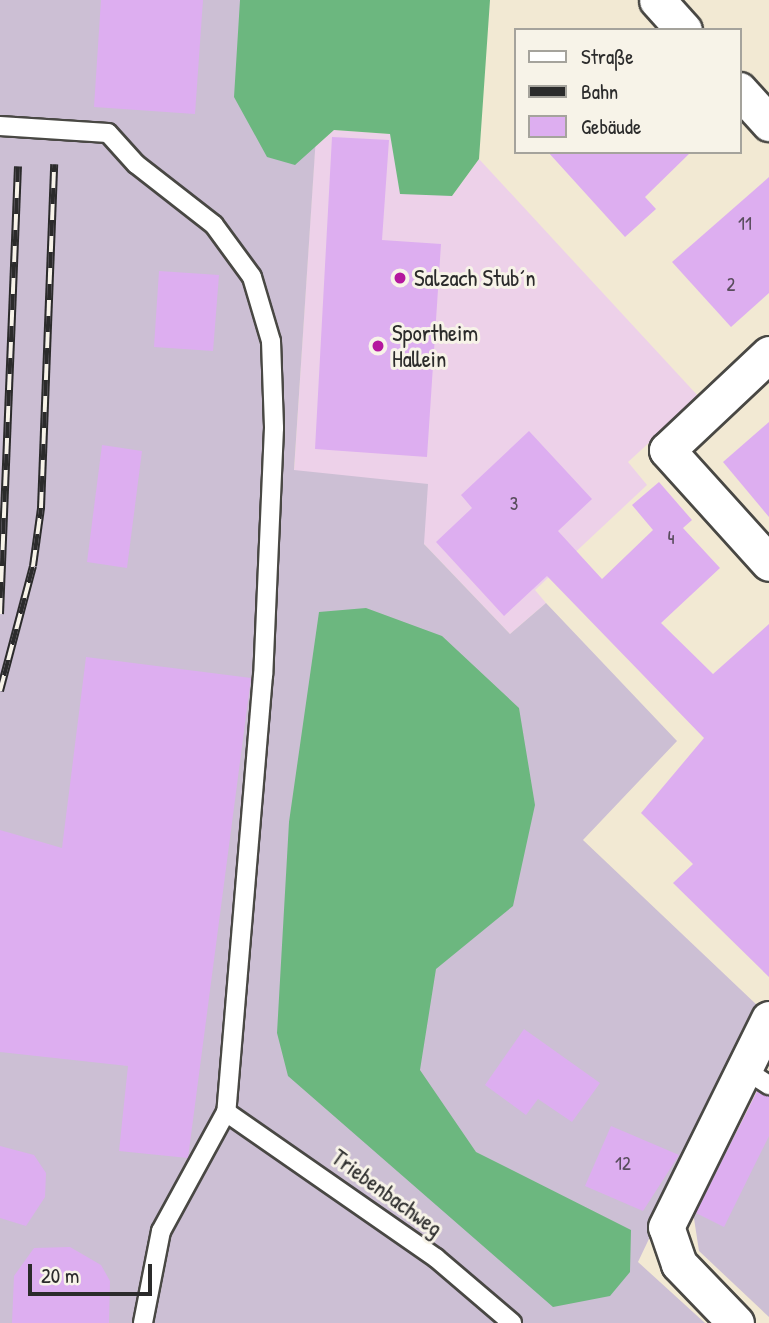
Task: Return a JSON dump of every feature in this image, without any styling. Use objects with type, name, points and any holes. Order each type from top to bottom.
[{"type":"street","points":[[657,0],[682,28]]},
{"type":"street","points":[[741,92],[769,123]]},
{"type":"street","points":[[769,354],[667,450],[769,563]]},
{"type":"street","points":[[736,1323],[678,1264],[666,1227],[757,1077],[769,1019]]},
{"type":"lane","points":[[0,126],[108,133],[136,163],[214,225],[252,277],[271,341],[274,428],[263,675],[226,1112],[161,1231],[143,1323]]},
{"type":"lane","name":"Triebenbachweg","points":[[226,1112],[436,1258],[512,1323]]},
{"type":"shaded area","points":[[0,0],[325,0],[294,470],[428,484],[424,544],[510,634],[546,603],[677,741],[583,840],[759,1007],[638,1262],[705,1323],[0,1323]]},
{"type":"shaded area","points":[[334,130],[391,134],[452,196],[479,159],[699,397],[628,462],[647,485],[535,590],[546,603],[510,634],[424,544],[294,471],[315,147]]},
{"type":"shaded area","points":[[769,1072],[769,1317],[699,1251],[693,1212]]},
{"type":"green space","points":[[240,0],[490,0],[479,159],[452,196],[400,194],[390,134],[334,130],[295,165],[267,157],[234,97]]},
{"type":"green space","points":[[366,608],[442,636],[519,708],[535,805],[513,906],[436,969],[420,1070],[476,1152],[631,1230],[630,1272],[610,1296],[553,1307],[288,1076],[277,1033],[289,822],[319,612]]},
{"type":"building","points":[[101,0],[203,0],[195,114],[94,107]]},
{"type":"building","name":"Sportheim Hallein","points":[[332,137],[389,140],[382,240],[441,244],[427,457],[315,449]]},
{"type":"building","points":[[550,154],[689,154],[645,197],[656,209],[625,237]]},
{"type":"building","points":[[769,177],[769,293],[731,327],[672,262]]},
{"type":"building","points":[[159,271],[219,275],[213,351],[154,347]]},
{"type":"building","points":[[769,422],[769,517],[723,462]]},
{"type":"building","points":[[529,431],[592,499],[558,531],[602,579],[653,530],[632,505],[659,482],[692,520],[683,528],[720,568],[661,623],[713,674],[769,624],[769,977],[673,883],[693,864],[641,813],[704,738],[547,576],[504,616],[436,542],[472,508],[461,495]]},
{"type":"building","points":[[102,445],[142,451],[127,568],[87,562]]},
{"type":"building","points":[[86,657],[251,678],[188,1158],[119,1151],[128,1066],[0,1052],[0,830],[62,848]]},
{"type":"building","points":[[524,1029],[600,1083],[572,1122],[538,1099],[526,1115],[485,1085]]},
{"type":"building","points":[[757,1091],[769,1096],[769,1136],[724,1227],[696,1213]]},
{"type":"building","points":[[611,1126],[679,1155],[643,1211],[585,1186]]},
{"type":"building","points":[[0,1146],[34,1155],[46,1173],[45,1197],[26,1226],[0,1218]]},
{"type":"building","points":[[70,1247],[101,1265],[110,1281],[109,1323],[12,1323],[14,1276],[34,1248]]},
{"type":"railway","points":[[0,691],[33,566],[41,508],[54,164]]},
{"type":"railway","points":[[0,614],[18,166]]},
{"type":"place","name":"Salzach Stub´n","points":[[400,278]]},
{"type":"place","name":"Sportheim Hallein","points":[[378,346]]}]
